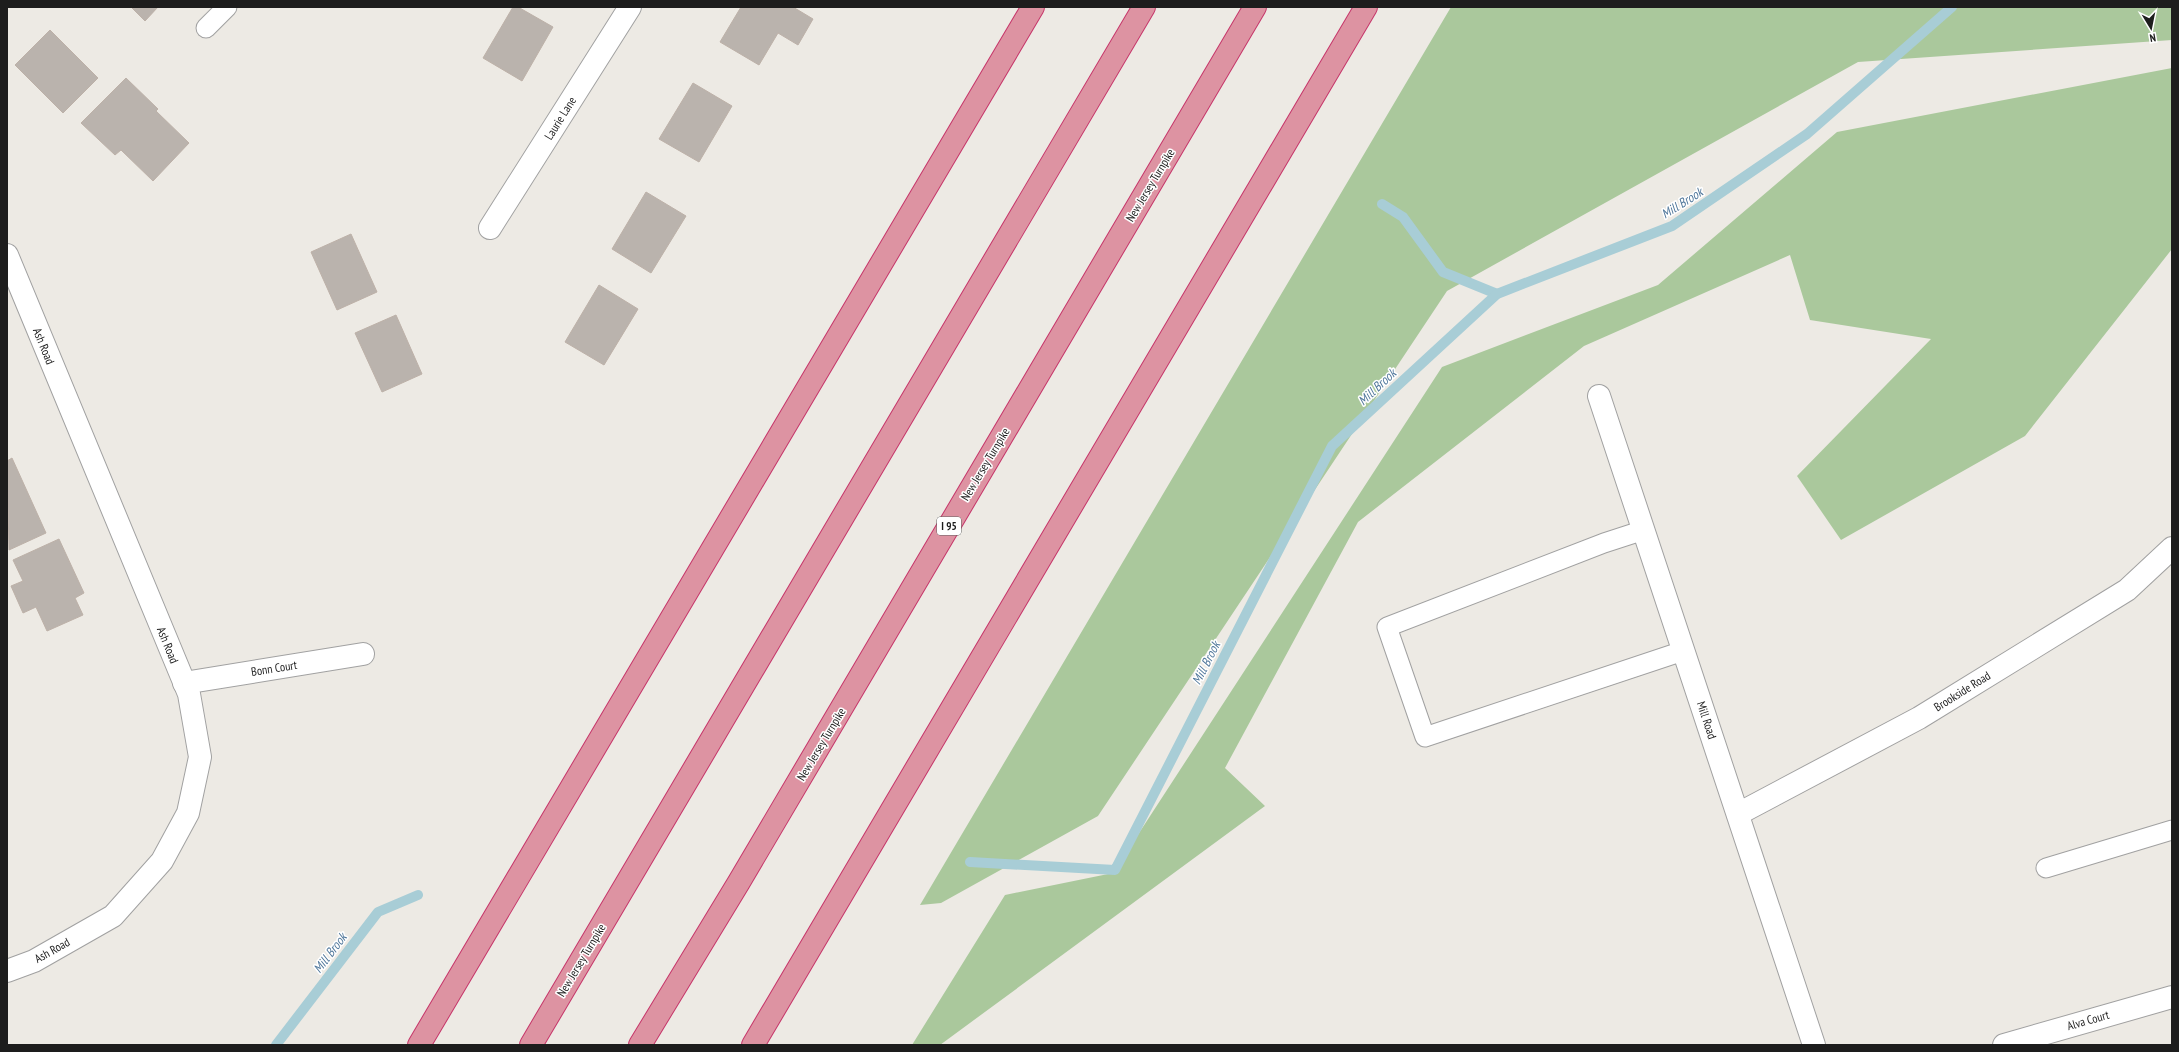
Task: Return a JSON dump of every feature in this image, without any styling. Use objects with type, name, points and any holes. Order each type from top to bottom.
[{"type":"highway","points":[[419,1045],[1033,7]]},
{"type":"highway","name":"New Jersey Turnpike","points":[[531,1045],[1144,7]]},
{"type":"highway","name":"New Jersey Turnpike","points":[[640,1045],[747,869],[1255,7]]},
{"type":"highway","points":[[753,1045],[1366,7]]},
{"type":"street","name":"Laurie Lane","points":[[490,228],[630,7]]},
{"type":"street","name":"Ash Road","points":[[7,255],[189,694],[200,757],[188,813],[162,861],[113,916],[34,961],[7,971]]},
{"type":"street","name":"Mill Road","points":[[1599,396],[1814,1045]]},
{"type":"street","name":"Brookside Road","points":[[1738,814],[1919,718],[2127,590],[2172,548]]},
{"type":"street","name":"Bonn Court","points":[[184,683],[363,654]]},
{"type":"street","name":"Alva Court","points":[[2004,1045],[2047,1039],[2172,997]]},
{"type":"lane","points":[[206,28],[227,7]]},
{"type":"lane","points":[[1644,530],[1604,543],[1387,627],[1426,737],[1684,651]]},
{"type":"lane","points":[[2046,868],[2172,830]]},
{"type":"green space","points":[[1451,7],[2172,7],[2172,40],[1858,62],[1447,291],[1098,816],[941,903],[920,905]]},
{"type":"green space","points":[[2172,68],[2172,249],[2025,436],[1841,540],[1797,476],[1931,339],[1810,320],[1790,255],[1584,346],[1358,522],[1225,768],[1265,806],[940,1045],[912,1045],[1005,895],[1113,873],[1442,367],[1658,285],[1837,132]]},
{"type":"building","points":[[131,7],[158,7],[145,21]]},
{"type":"building","points":[[513,7],[518,7],[553,27],[522,81],[483,58]]},
{"type":"building","points":[[741,7],[793,7],[813,19],[798,45],[778,33],[759,65],[720,42]]},
{"type":"building","points":[[50,30],[98,78],[63,113],[15,65]]},
{"type":"building","points":[[126,78],[158,109],[156,111],[189,143],[153,181],[121,150],[115,155],[81,123]]},
{"type":"building","points":[[693,83],[732,106],[699,162],[659,139]]},
{"type":"building","points":[[646,192],[686,216],[651,273],[612,249]]},
{"type":"building","points":[[351,234],[377,292],[337,310],[311,252]]},
{"type":"building","points":[[599,285],[638,309],[604,365],[565,342]]},
{"type":"building","points":[[396,315],[422,374],[382,392],[355,333]]},
{"type":"building","points":[[12,458],[46,533],[9,550],[7,461]]},
{"type":"building","points":[[59,539],[84,593],[75,598],[83,615],[47,631],[36,607],[23,613],[11,586],[23,581],[13,560]]},
{"type":"waterway","name":"Mill Brook","points":[[970,862],[1115,870],[1332,446],[1497,294],[1672,226],[1807,134],[1952,7]]},
{"type":"waterway","points":[[1382,204],[1403,217],[1443,272],[1497,294]]},
{"type":"waterway","name":"Mill Brook","points":[[276,1045],[378,912],[418,895]]}]
